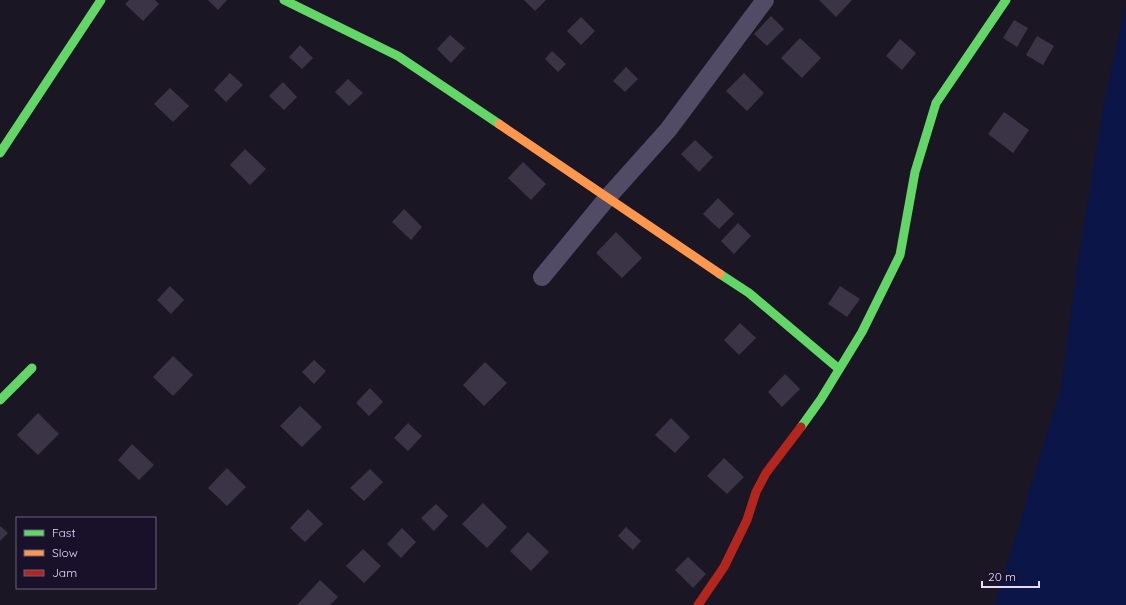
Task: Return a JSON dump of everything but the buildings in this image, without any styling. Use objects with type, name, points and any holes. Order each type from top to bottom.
[{"type":"street","points":[[0,153],[101,0]]},
{"type":"street","points":[[284,0],[398,56],[749,293],[839,369]]},
{"type":"street","points":[[542,277],[608,197],[668,130],[765,0]]},
{"type":"street","points":[[698,605],[724,567],[747,520],[756,492],[766,473],[778,460],[821,400],[862,332],[900,255],[915,172],[936,103],[1006,0]]},
{"type":"street","points":[[0,400],[32,368]]},
{"type":"shaded area","points":[[1126,3],[1126,605],[995,605],[1061,387],[1076,274],[1105,99]]},
{"type":"traffic: fast","points":[[0,153],[101,0]]},
{"type":"traffic: fast","points":[[284,0],[398,56],[499,124]]},
{"type":"traffic: fast","points":[[801,427],[821,399],[862,332],[900,255],[915,172],[936,103],[1006,0]]},
{"type":"traffic: fast","points":[[720,274],[749,293],[839,369]]},
{"type":"traffic: fast","points":[[0,400],[32,368]]},
{"type":"traffic: slow","points":[[499,124],[720,274]]},
{"type":"traffic: jam","points":[[698,605],[724,567],[747,520],[756,492],[766,473],[801,427]]}]
